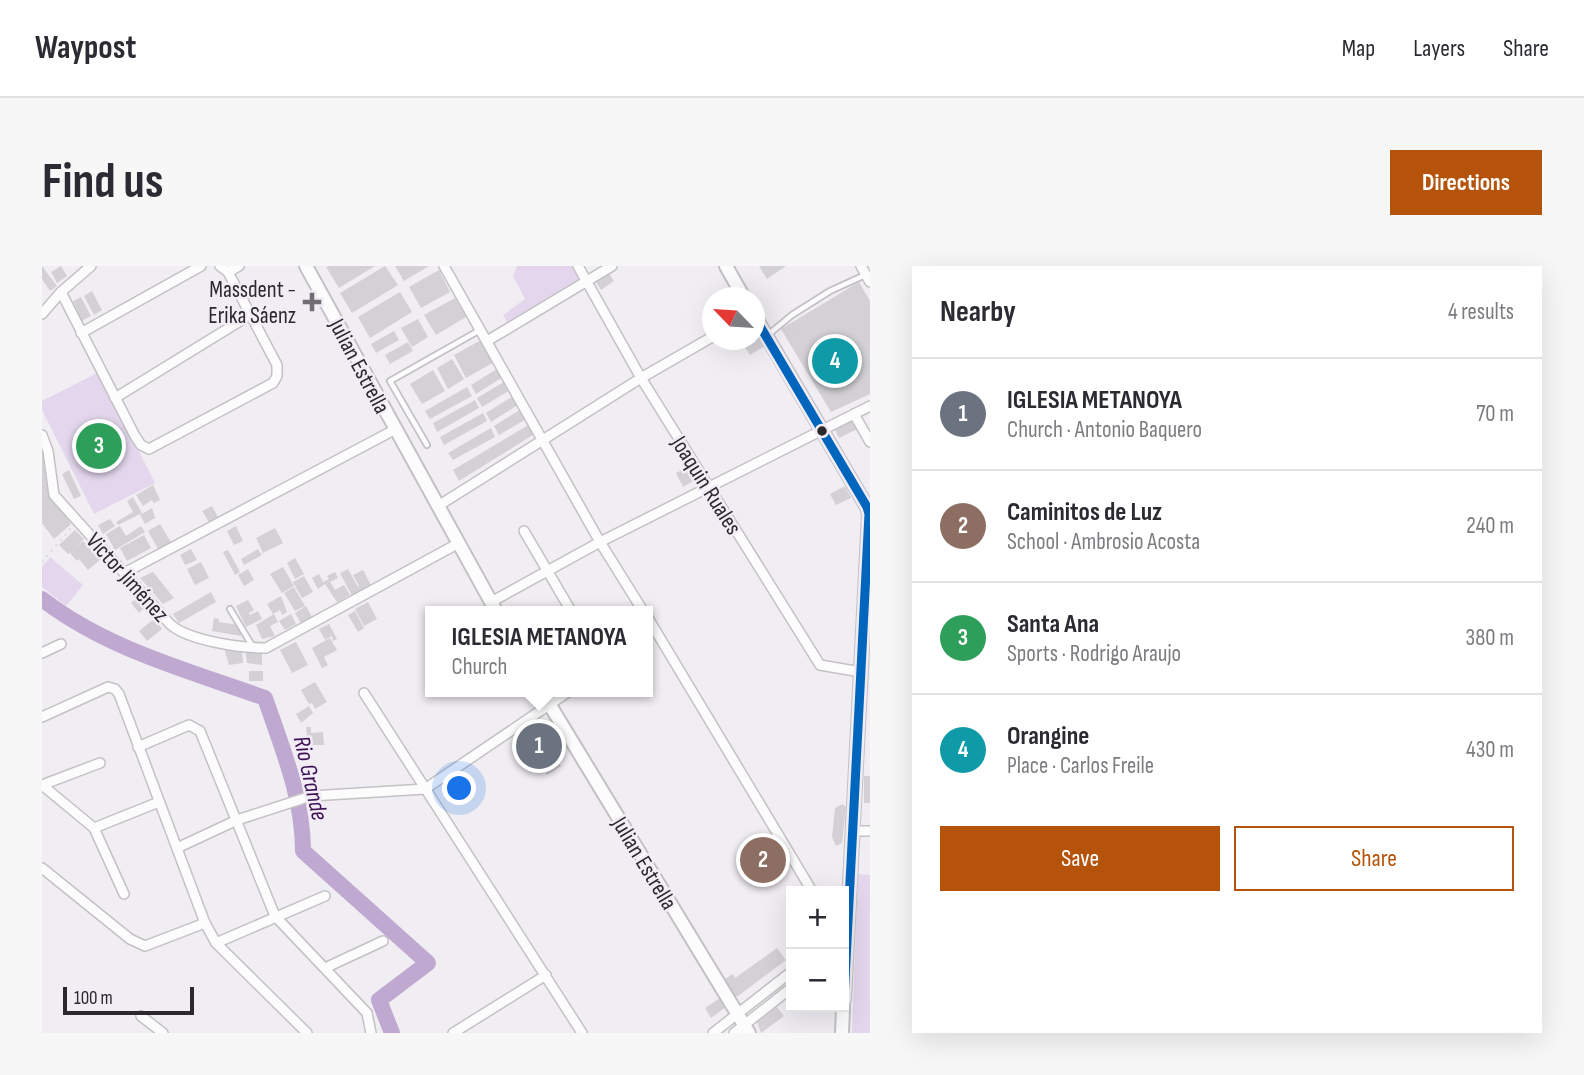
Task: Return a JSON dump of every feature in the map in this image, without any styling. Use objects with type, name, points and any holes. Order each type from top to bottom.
[{"type":"street","points":[[81,333],[201,266]]},
{"type":"street","points":[[61,292],[141,445],[149,449],[273,383],[278,373],[277,365],[224,269],[239,266]]},
{"type":"street","name":"Julian Estrella","points":[[306,266],[492,606]]},
{"type":"street","points":[[444,266],[600,542],[640,606]]},
{"type":"street","name":"Joaquin Ruales","points":[[578,266],[708,488],[820,665],[823,668],[862,672]]},
{"type":"street","points":[[487,341],[612,266]]},
{"type":"street","points":[[726,266],[738,287]]},
{"type":"street","points":[[42,314],[87,267]]},
{"type":"street","points":[[115,398],[250,315]]},
{"type":"street","points":[[765,332],[869,510],[848,886]]},
{"type":"street","points":[[438,506],[702,343]]},
{"type":"street","points":[[494,606],[546,571],[600,542],[870,406]]},
{"type":"street","points":[[854,414],[870,442]]},
{"type":"street","points":[[126,572],[394,430]]},
{"type":"street","name":"Victor Jiménez","points":[[42,435],[48,451],[54,495],[175,629],[198,638],[253,648],[275,645],[458,543]]},
{"type":"street","points":[[524,531],[568,606]]},
{"type":"street","points":[[653,626],[809,886]]},
{"type":"street","points":[[653,638],[658,635]]},
{"type":"street","points":[[42,653],[61,644]]},
{"type":"street","points":[[42,717],[108,687],[115,689],[205,923],[216,943],[307,1033]]},
{"type":"street","points":[[364,693],[582,1033]]},
{"type":"street","name":"Julian Estrella","points":[[545,697],[741,1027]]},
{"type":"street","points":[[177,848],[237,820],[311,796],[425,789],[560,697]]},
{"type":"street","points":[[138,747],[189,725],[200,731],[275,916],[367,1013],[371,1033]]},
{"type":"street","points":[[100,762],[42,785],[94,828],[124,894]]},
{"type":"street","points":[[94,828],[159,802]]},
{"type":"street","points":[[852,831],[870,831]]},
{"type":"street","points":[[42,869],[140,945],[145,946],[205,923]]},
{"type":"street","points":[[216,943],[325,896]]},
{"type":"street","points":[[325,968],[383,941]]},
{"type":"street","points":[[453,1033],[546,975]]},
{"type":"street","points":[[741,1027],[786,978]]},
{"type":"street","points":[[713,1033],[741,1027],[786,992]]},
{"type":"street","points":[[842,1033],[843,1012]]},
{"type":"street","points":[[141,1016],[163,1033]]},
{"type":"lane","points":[[767,335],[830,291],[865,274]]},
{"type":"lane","points":[[427,445],[389,381],[481,329]]},
{"type":"lane","points":[[230,609],[253,648]]},
{"type":"path","points":[[43,561],[76,522]]},
{"type":"shaded area","points":[[517,266],[583,266],[588,274],[508,324],[503,315],[525,299],[513,276]]},
{"type":"shaded area","points":[[99,372],[155,483],[94,514],[42,410],[42,401]]},
{"type":"shaded area","points":[[50,557],[83,585],[66,606],[42,587],[42,567]]},
{"type":"shaded area","points":[[858,874],[870,875],[870,1033],[852,1033]]},
{"type":"building","points":[[42,266],[57,286],[50,291],[42,279]]},
{"type":"building","points":[[61,266],[67,276],[57,283],[51,272]]},
{"type":"building","points":[[375,266],[339,288],[326,267]]},
{"type":"building","points":[[385,266],[398,285],[352,313],[340,293]]},
{"type":"building","points":[[395,266],[429,266],[404,281]]},
{"type":"building","points":[[759,266],[786,266],[767,279]]},
{"type":"building","points":[[439,270],[450,292],[421,308],[409,287]]},
{"type":"building","points":[[608,272],[614,281],[601,290],[595,280]]},
{"type":"building","points":[[859,282],[870,301],[870,394],[831,412],[781,329]]},
{"type":"building","points":[[92,291],[102,310],[94,315],[84,296]]},
{"type":"building","points":[[400,292],[412,312],[370,338],[358,317]]},
{"type":"building","points":[[81,297],[91,316],[82,321],[73,301]]},
{"type":"building","points":[[455,298],[466,317],[436,335],[424,315]]},
{"type":"building","points":[[418,319],[428,337],[412,347],[401,328]]},
{"type":"building","points":[[394,331],[399,340],[376,353],[371,344]]},
{"type":"building","points":[[483,339],[496,361],[466,378],[454,355]]},
{"type":"building","points":[[408,342],[413,351],[390,364],[385,355]]},
{"type":"building","points":[[452,359],[464,379],[448,389],[437,368]]},
{"type":"building","points":[[500,367],[506,375],[476,394],[471,385]]},
{"type":"building","points":[[433,370],[445,391],[422,404],[410,384]]},
{"type":"building","points":[[507,380],[512,389],[482,407],[477,398]]},
{"type":"building","points":[[467,387],[472,396],[430,419],[425,411]]},
{"type":"building","points":[[515,395],[521,403],[491,422],[486,413]]},
{"type":"building","points":[[475,400],[479,408],[437,432],[433,423]]},
{"type":"building","points":[[523,408],[528,418],[499,435],[494,426]]},
{"type":"building","points":[[483,413],[487,421],[444,445],[440,437]]},
{"type":"building","points":[[851,419],[857,429],[839,438],[834,428]]},
{"type":"building","points":[[530,424],[536,433],[459,481],[453,470]]},
{"type":"building","points":[[491,428],[495,437],[453,460],[448,453]]},
{"type":"building","points":[[42,449],[50,493],[71,524],[54,539],[42,523]]},
{"type":"building","points":[[690,466],[697,479],[683,487],[676,473]]},
{"type":"building","points":[[69,470],[81,496],[74,499],[62,474]]},
{"type":"building","points":[[153,485],[160,500],[154,503],[152,500],[143,506],[136,495]]},
{"type":"building","points":[[845,486],[851,498],[836,505],[830,494]]},
{"type":"building","points":[[133,497],[142,513],[118,525],[116,522],[133,512],[127,501]]},
{"type":"building","points":[[212,506],[218,517],[209,522],[202,511]]},
{"type":"building","points":[[152,508],[155,518],[145,524],[140,515]]},
{"type":"building","points":[[110,519],[115,526],[103,534],[98,525]]},
{"type":"building","points":[[160,524],[171,542],[158,549],[148,531]]},
{"type":"building","points":[[120,526],[126,536],[141,526],[145,532],[115,550],[106,534]]},
{"type":"building","points":[[236,526],[243,541],[234,545],[227,531]]},
{"type":"building","points":[[275,528],[283,543],[263,553],[256,538]]},
{"type":"building","points":[[75,530],[84,539],[75,548],[83,541],[101,559],[88,570],[79,559],[77,561],[59,545]]},
{"type":"building","points":[[144,535],[151,548],[127,561],[120,548]]},
{"type":"building","points":[[191,549],[197,560],[185,565],[180,555]]},
{"type":"building","points":[[258,549],[262,555],[244,565],[241,559]]},
{"type":"building","points":[[228,550],[240,572],[235,575],[223,552]]},
{"type":"building","points":[[295,558],[304,574],[295,579],[287,563]]},
{"type":"building","points":[[201,562],[209,578],[195,585],[187,569]]},
{"type":"building","points":[[283,567],[294,586],[282,593],[270,574]]},
{"type":"building","points":[[248,569],[254,580],[244,586],[238,575]]},
{"type":"building","points":[[348,569],[358,587],[353,575],[363,570],[371,585],[352,596],[340,573]]},
{"type":"building","points":[[153,572],[174,598],[163,604],[140,578]]},
{"type":"building","points":[[335,572],[338,578],[330,582],[335,590],[344,585],[350,595],[337,602],[325,584],[318,589],[312,578],[319,574],[323,582]]},
{"type":"building","points":[[304,576],[313,592],[302,598],[293,582]]},
{"type":"building","points":[[294,587],[305,606],[295,611],[284,593]]},
{"type":"building","points":[[211,592],[216,602],[179,623],[173,614]]},
{"type":"building","points":[[141,594],[149,603],[139,613],[131,603]]},
{"type":"building","points":[[281,596],[287,612],[282,615],[280,610],[273,614],[267,604]]},
{"type":"building","points":[[248,600],[254,610],[250,615],[258,611],[262,619],[246,627],[236,606]]},
{"type":"building","points":[[368,602],[377,619],[364,626],[355,609]]},
{"type":"building","points":[[306,606],[312,617],[301,623],[295,613]]},
{"type":"building","points":[[355,611],[364,628],[358,632],[348,615]]},
{"type":"building","points":[[274,614],[278,622],[270,626],[275,636],[262,639],[256,625]]},
{"type":"building","points":[[291,614],[296,624],[285,630],[279,621]]},
{"type":"building","points":[[214,618],[219,619],[219,622],[238,625],[241,636],[212,631]]},
{"type":"building","points":[[154,619],[162,629],[147,641],[139,631]]},
{"type":"building","points":[[329,624],[337,639],[333,641],[332,636],[325,640],[319,629]]},
{"type":"building","points":[[330,638],[337,650],[324,657],[328,665],[322,668],[312,648]]},
{"type":"building","points":[[296,642],[308,665],[292,673],[280,650]]},
{"type":"building","points":[[224,648],[242,651],[243,663],[229,665]]},
{"type":"building","points":[[245,649],[262,652],[262,665],[247,663]]},
{"type":"building","points":[[249,671],[263,671],[263,681],[249,681]]},
{"type":"building","points":[[315,682],[327,702],[315,709],[301,690]]},
{"type":"building","points":[[309,706],[313,713],[301,723],[296,714]]},
{"type":"building","points":[[306,727],[311,727],[311,733],[323,732],[324,745],[308,745]]},
{"type":"building","points":[[544,740],[561,766],[547,775],[530,748]]},
{"type":"building","points":[[864,776],[870,776],[870,803],[864,803]]},
{"type":"building","points":[[842,804],[846,807],[842,843],[836,846],[832,837],[835,808]]},
{"type":"building","points":[[777,948],[786,960],[738,996],[734,996],[723,980],[733,974],[735,978]]},
{"type":"building","points":[[720,998],[726,1007],[711,1018],[705,1008]]},
{"type":"building","points":[[777,1007],[784,1016],[761,1033],[757,1022]]},
{"type":"waterway","name":"Rio Grande","points":[[42,599],[67,617],[121,645],[265,698],[295,792],[303,851],[428,963],[379,1000],[392,1033]]},
{"type":"transit line","points":[[765,335],[869,514],[847,949]]},
{"type":"place","name":"Massdent - Erika Sáenz","points":[[312,302]]},
{"type":"place","name":"Orangine","points":[[835,361]]},
{"type":"place","name":"Santa Ana","points":[[99,446]]},
{"type":"place","name":"IGLESIA METANOYA","points":[[539,746]]},
{"type":"place","name":"Caminitos de Luz","points":[[763,860]]}]
